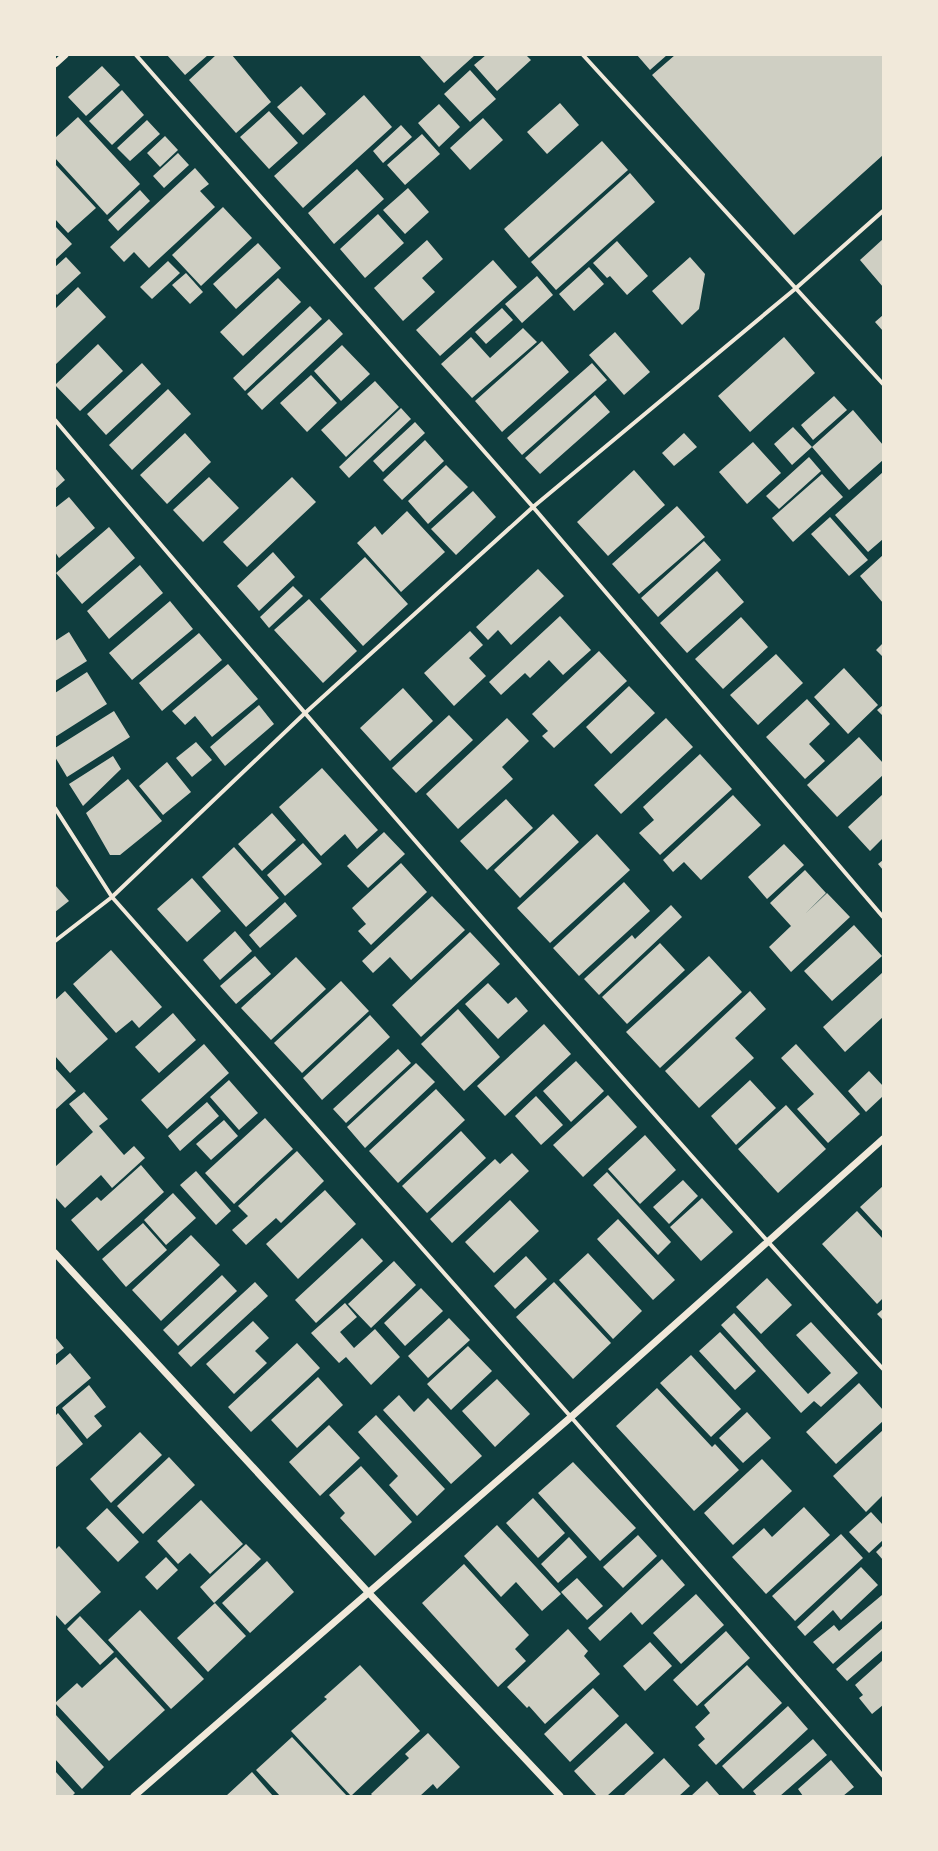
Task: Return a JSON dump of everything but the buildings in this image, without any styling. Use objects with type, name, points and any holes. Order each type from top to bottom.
[{"type":"street","points":[[55,64],[65,55]]},
{"type":"street","points":[[136,55],[533,507],[883,917]]},
{"type":"street","points":[[583,55],[883,384]]},
{"type":"street","points":[[55,941],[112,897],[304,714],[533,507],[795,289],[883,212]]},
{"type":"street","points":[[55,420],[304,714],[768,1242],[883,1368]]},
{"type":"street","points":[[55,808],[112,897],[571,1417],[883,1776]]},
{"type":"street","points":[[134,1796],[571,1417],[883,1139]]},
{"type":"street","points":[[55,1253],[368,1592],[560,1796]]}]
